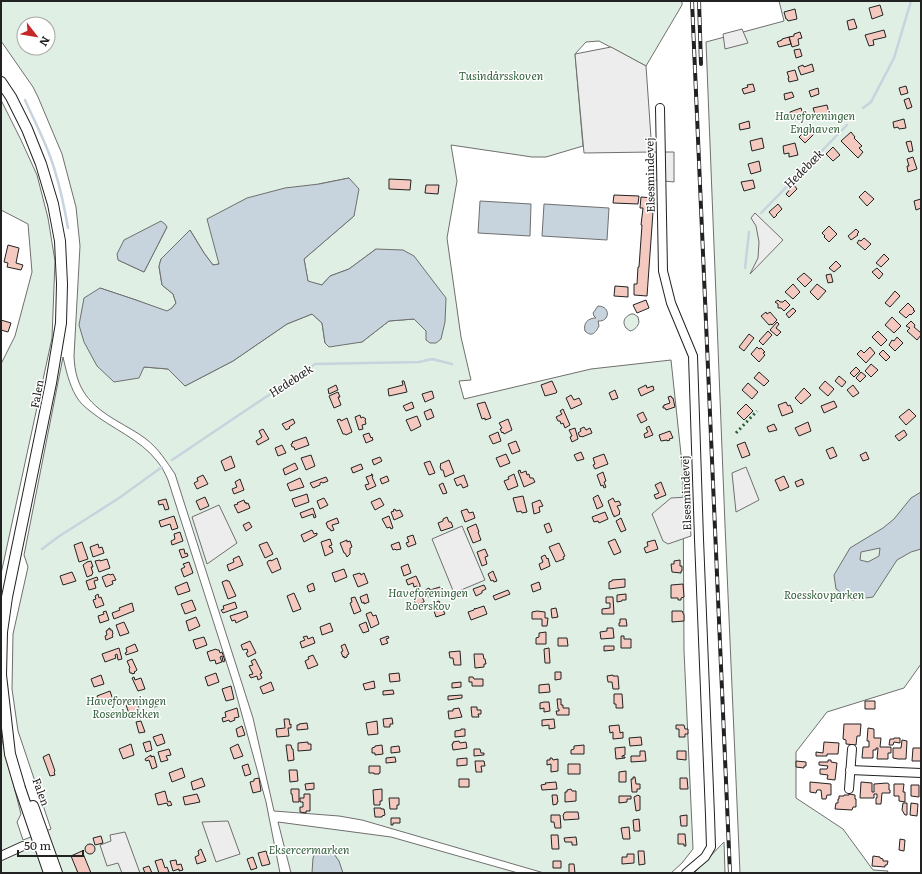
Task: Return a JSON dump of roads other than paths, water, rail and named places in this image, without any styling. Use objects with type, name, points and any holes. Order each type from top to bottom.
[{"type":"street","name":"Falen","points":[[1,82],[27,129],[41,164],[53,204],[60,242],[62,284],[61,323],[51,383],[1,632],[1,675],[10,754],[49,873]]},
{"type":"street","name":"Elsesmindevej","points":[[660,108],[663,271],[671,303],[693,356],[710,815],[711,847],[705,857],[686,873]]},
{"type":"street","name":"Falen","points":[[6,718],[25,786],[57,873]]},
{"type":"street","points":[[849,790],[852,749]]},
{"type":"street","points":[[850,770],[921,773]]},
{"type":"street","points":[[1,856],[24,846]]},
{"type":"waterway","name":"Hedebæk","points":[[863,108],[871,102],[894,58],[911,1]]},
{"type":"waterway","points":[[25,100],[54,167],[68,228]]},
{"type":"waterway","name":"Hedebæk","points":[[761,213],[847,125]]},
{"type":"waterway","name":"Hedebæk","points":[[745,268],[749,232]]},
{"type":"waterway","name":"Hedebæk","points":[[172,460],[315,364],[419,362],[432,359],[452,364]]},
{"type":"waterway","name":"Hedebæk","points":[[42,549],[119,498],[162,467]]},
{"type":"railway","points":[[692,1],[730,873]]},
{"type":"railway","points":[[699,1],[701,64]]},
{"type":"park label","name":"Tusindårsskoven","points":[[501,76]]},
{"type":"park label","name":"Haveforeningen Enghaven","points":[[815,122]]},
{"type":"park label","name":"Roesskovparken","points":[[824,595]]},
{"type":"park label","name":"Haveforeningen Roerskov","points":[[428,599]]},
{"type":"park label","name":"Haveforeningen Rosenbækken","points":[[126,707]]},
{"type":"park label","name":"Eksercermarken","points":[[309,850]]}]
